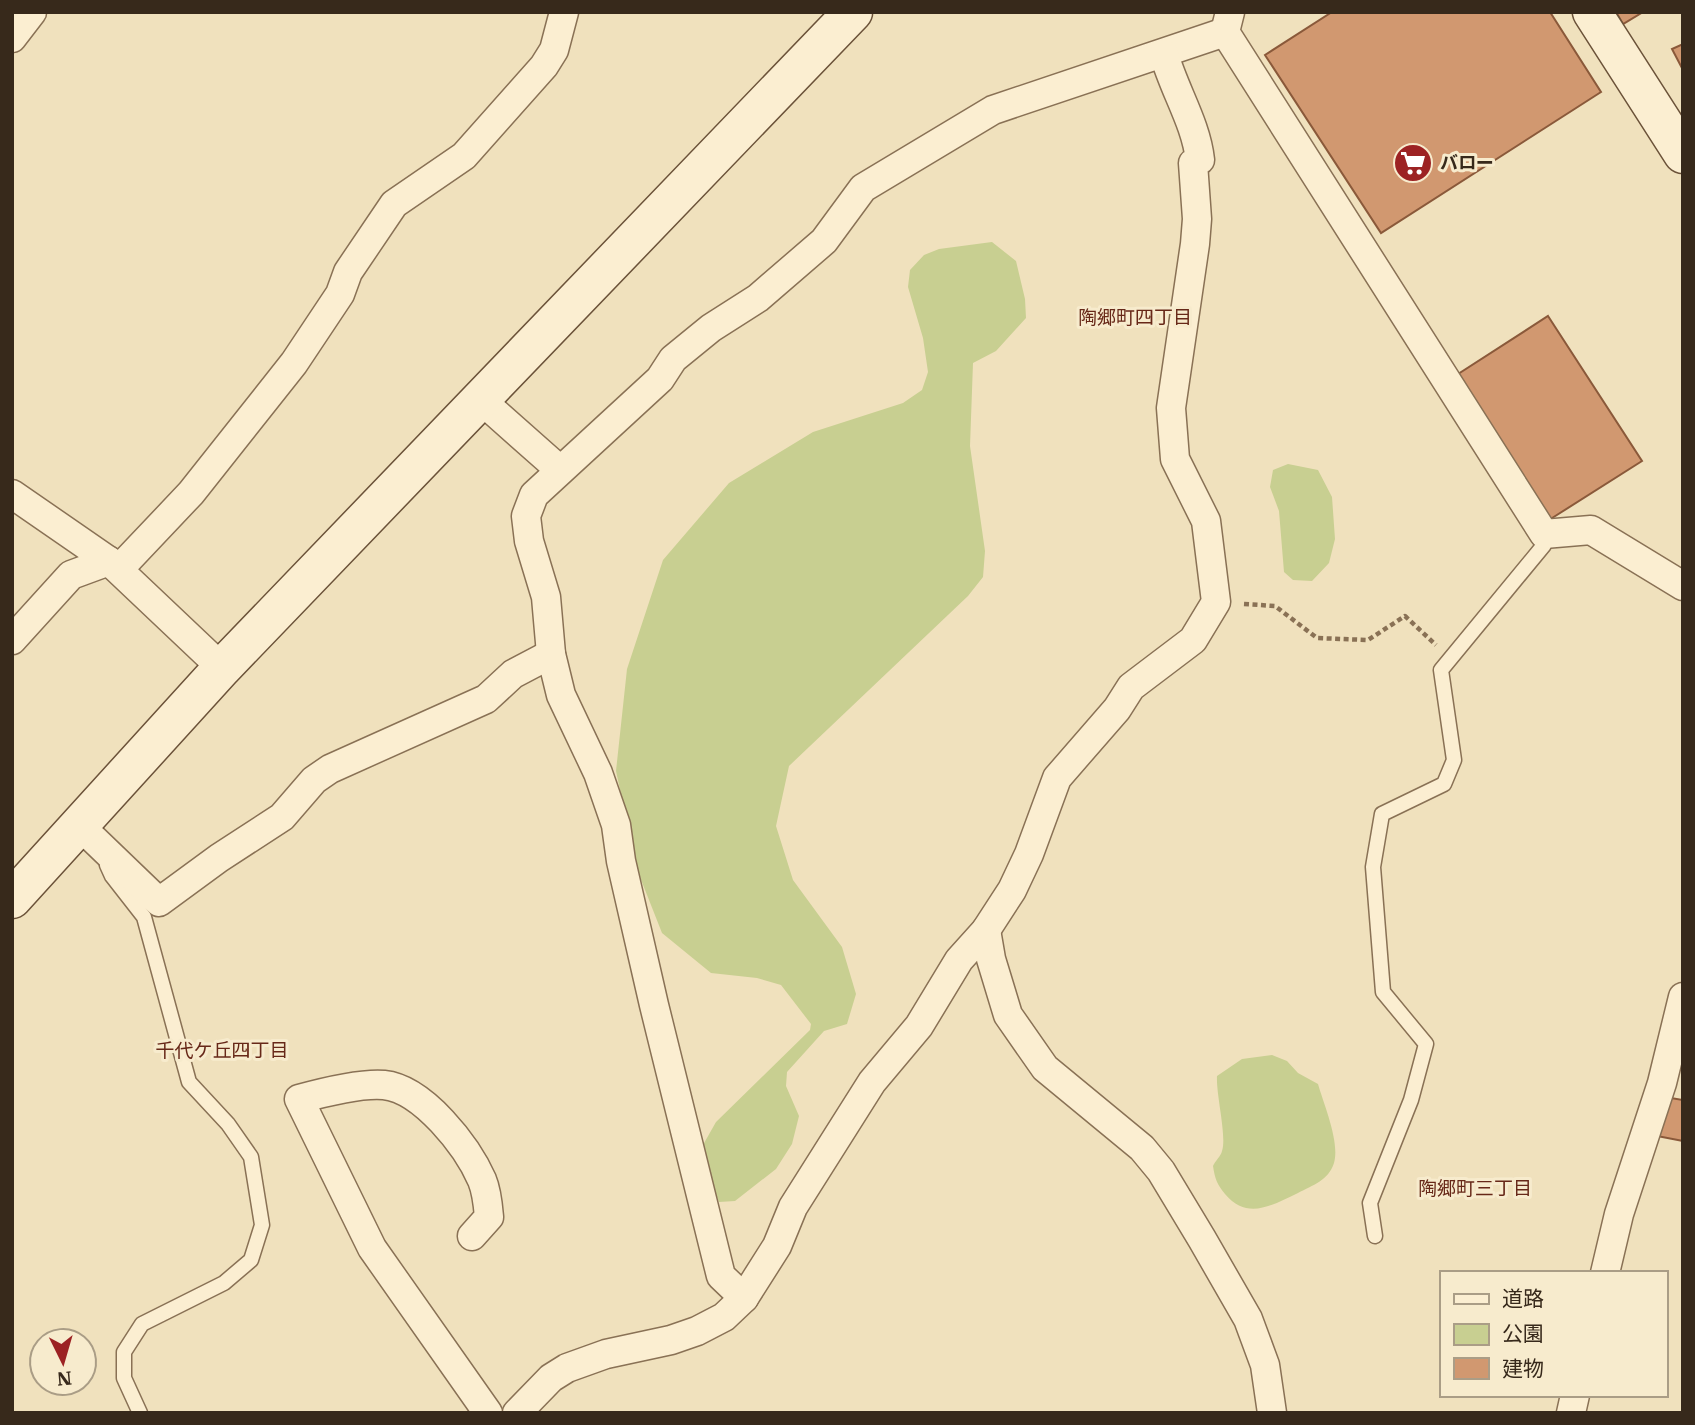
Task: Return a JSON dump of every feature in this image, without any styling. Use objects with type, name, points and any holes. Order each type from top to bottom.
[{"type":"street","points":[[12,38],[32,12]]},
{"type":"street","points":[[12,640],[71,575],[114,565],[191,492],[295,363],[340,294],[348,272],[394,204],[464,156],[544,66],[554,50],[564,12]]},
{"type":"street","points":[[12,899],[88,833],[222,668],[853,12]]},
{"type":"street","points":[[1592,12],[1683,154]]},
{"type":"street","points":[[744,1298],[721,1276],[654,1005],[621,862],[616,825],[598,774],[561,695],[551,654],[546,597],[529,541],[526,516],[534,495],[660,379],[673,359],[711,328],[758,298],[824,241],[863,188],[993,110],[1164,54],[1227,22],[1544,534],[1591,530],[1683,586]]},
{"type":"street","points":[[517,1413],[551,1378],[567,1367],[606,1354],[671,1340],[697,1331],[724,1317],[744,1298],[777,1246],[793,1207],[872,1082],[919,1026],[959,960],[986,930],[1018,878],[1057,778],[1117,709],[1131,687],[1193,640],[1216,602],[1206,521],[1175,459],[1171,408],[1195,244],[1197,219],[1193,163],[1200,160],[1190,122],[1171,79],[1164,54]]},
{"type":"street","points":[[481,400],[560,470]]},
{"type":"street","points":[[12,494],[114,565],[222,668]]},
{"type":"street","points":[[88,833],[159,902],[282,817],[314,780],[330,769],[486,699],[513,674],[551,654]]},
{"type":"street","points":[[986,930],[1008,1015],[1045,1068],[1142,1148],[1161,1171],[1202,1239],[1248,1319],[1265,1365],[1272,1413]]},
{"type":"street","points":[[1605,1271],[1619,1214],[1662,1083],[1683,997]]},
{"type":"street","points":[[472,1236],[489,1217],[488,1200],[482,1180],[436,1114],[412,1095],[384,1085],[331,1091],[299,1099],[372,1248],[483,1402],[488,1413]]},
{"type":"lane","points":[[1375,1236],[1370,1203],[1411,1100],[1426,1044],[1383,992],[1373,867],[1382,814],[1444,784],[1454,760],[1441,670],[1544,545],[1544,534]]},
{"type":"lane","points":[[88,833],[113,876],[144,917],[189,1082],[228,1124],[251,1157],[262,1224],[251,1260],[224,1283],[142,1324],[124,1352],[124,1378],[140,1413]]},
{"type":"path","points":[[1216,602],[1275,606],[1317,638],[1368,640],[1405,616],[1450,658]]},
{"type":"green space","points":[[992,242],[1016,261],[1025,299],[1026,318],[996,351],[973,363],[970,446],[985,551],[983,577],[968,596],[789,766],[776,826],[793,880],[842,947],[856,994],[847,1024],[824,1031],[787,1072],[786,1086],[799,1116],[792,1144],[776,1169],[735,1201],[719,1202],[699,1152],[716,1122],[810,1030],[811,1024],[781,985],[757,978],[711,973],[662,933],[638,872],[616,771],[627,669],[663,560],[729,483],[813,432],[903,403],[922,390],[928,372],[923,338],[908,287],[910,270],[924,255],[939,249]]},
{"type":"green space","points":[[1288,464],[1318,470],[1332,497],[1335,539],[1329,563],[1312,581],[1293,580],[1284,572],[1279,511],[1270,487],[1273,470]]},
{"type":"green space","points":[[1272,1055],[1287,1061],[1298,1073],[1318,1084],[1333,1134],[1334,1163],[1328,1174],[1319,1182],[1270,1206],[1251,1209],[1242,1207],[1225,1194],[1215,1174],[1213,1166],[1223,1144],[1217,1076],[1242,1059]]},
{"type":"building","name":"バロー","points":[[1332,12],[1550,12],[1601,92],[1381,233],[1265,55]]},
{"type":"building","points":[[1616,12],[1643,12],[1623,24]]},
{"type":"building","points":[[1683,44],[1683,70],[1672,49]]},
{"type":"building","points":[[1548,316],[1642,461],[1549,520],[1455,376]]},
{"type":"building","points":[[1665,1097],[1683,1100],[1683,1141],[1657,1136]]},
{"type":"place","name":"バロー","points":[[1413,163]]},
{"type":"district","name":"陶郷町四丁目","points":[[1135,317]]},
{"type":"district","name":"千代ケ丘四丁目","points":[[222,1050]]},
{"type":"district","name":"陶郷町三丁目","points":[[1475,1188]]}]
